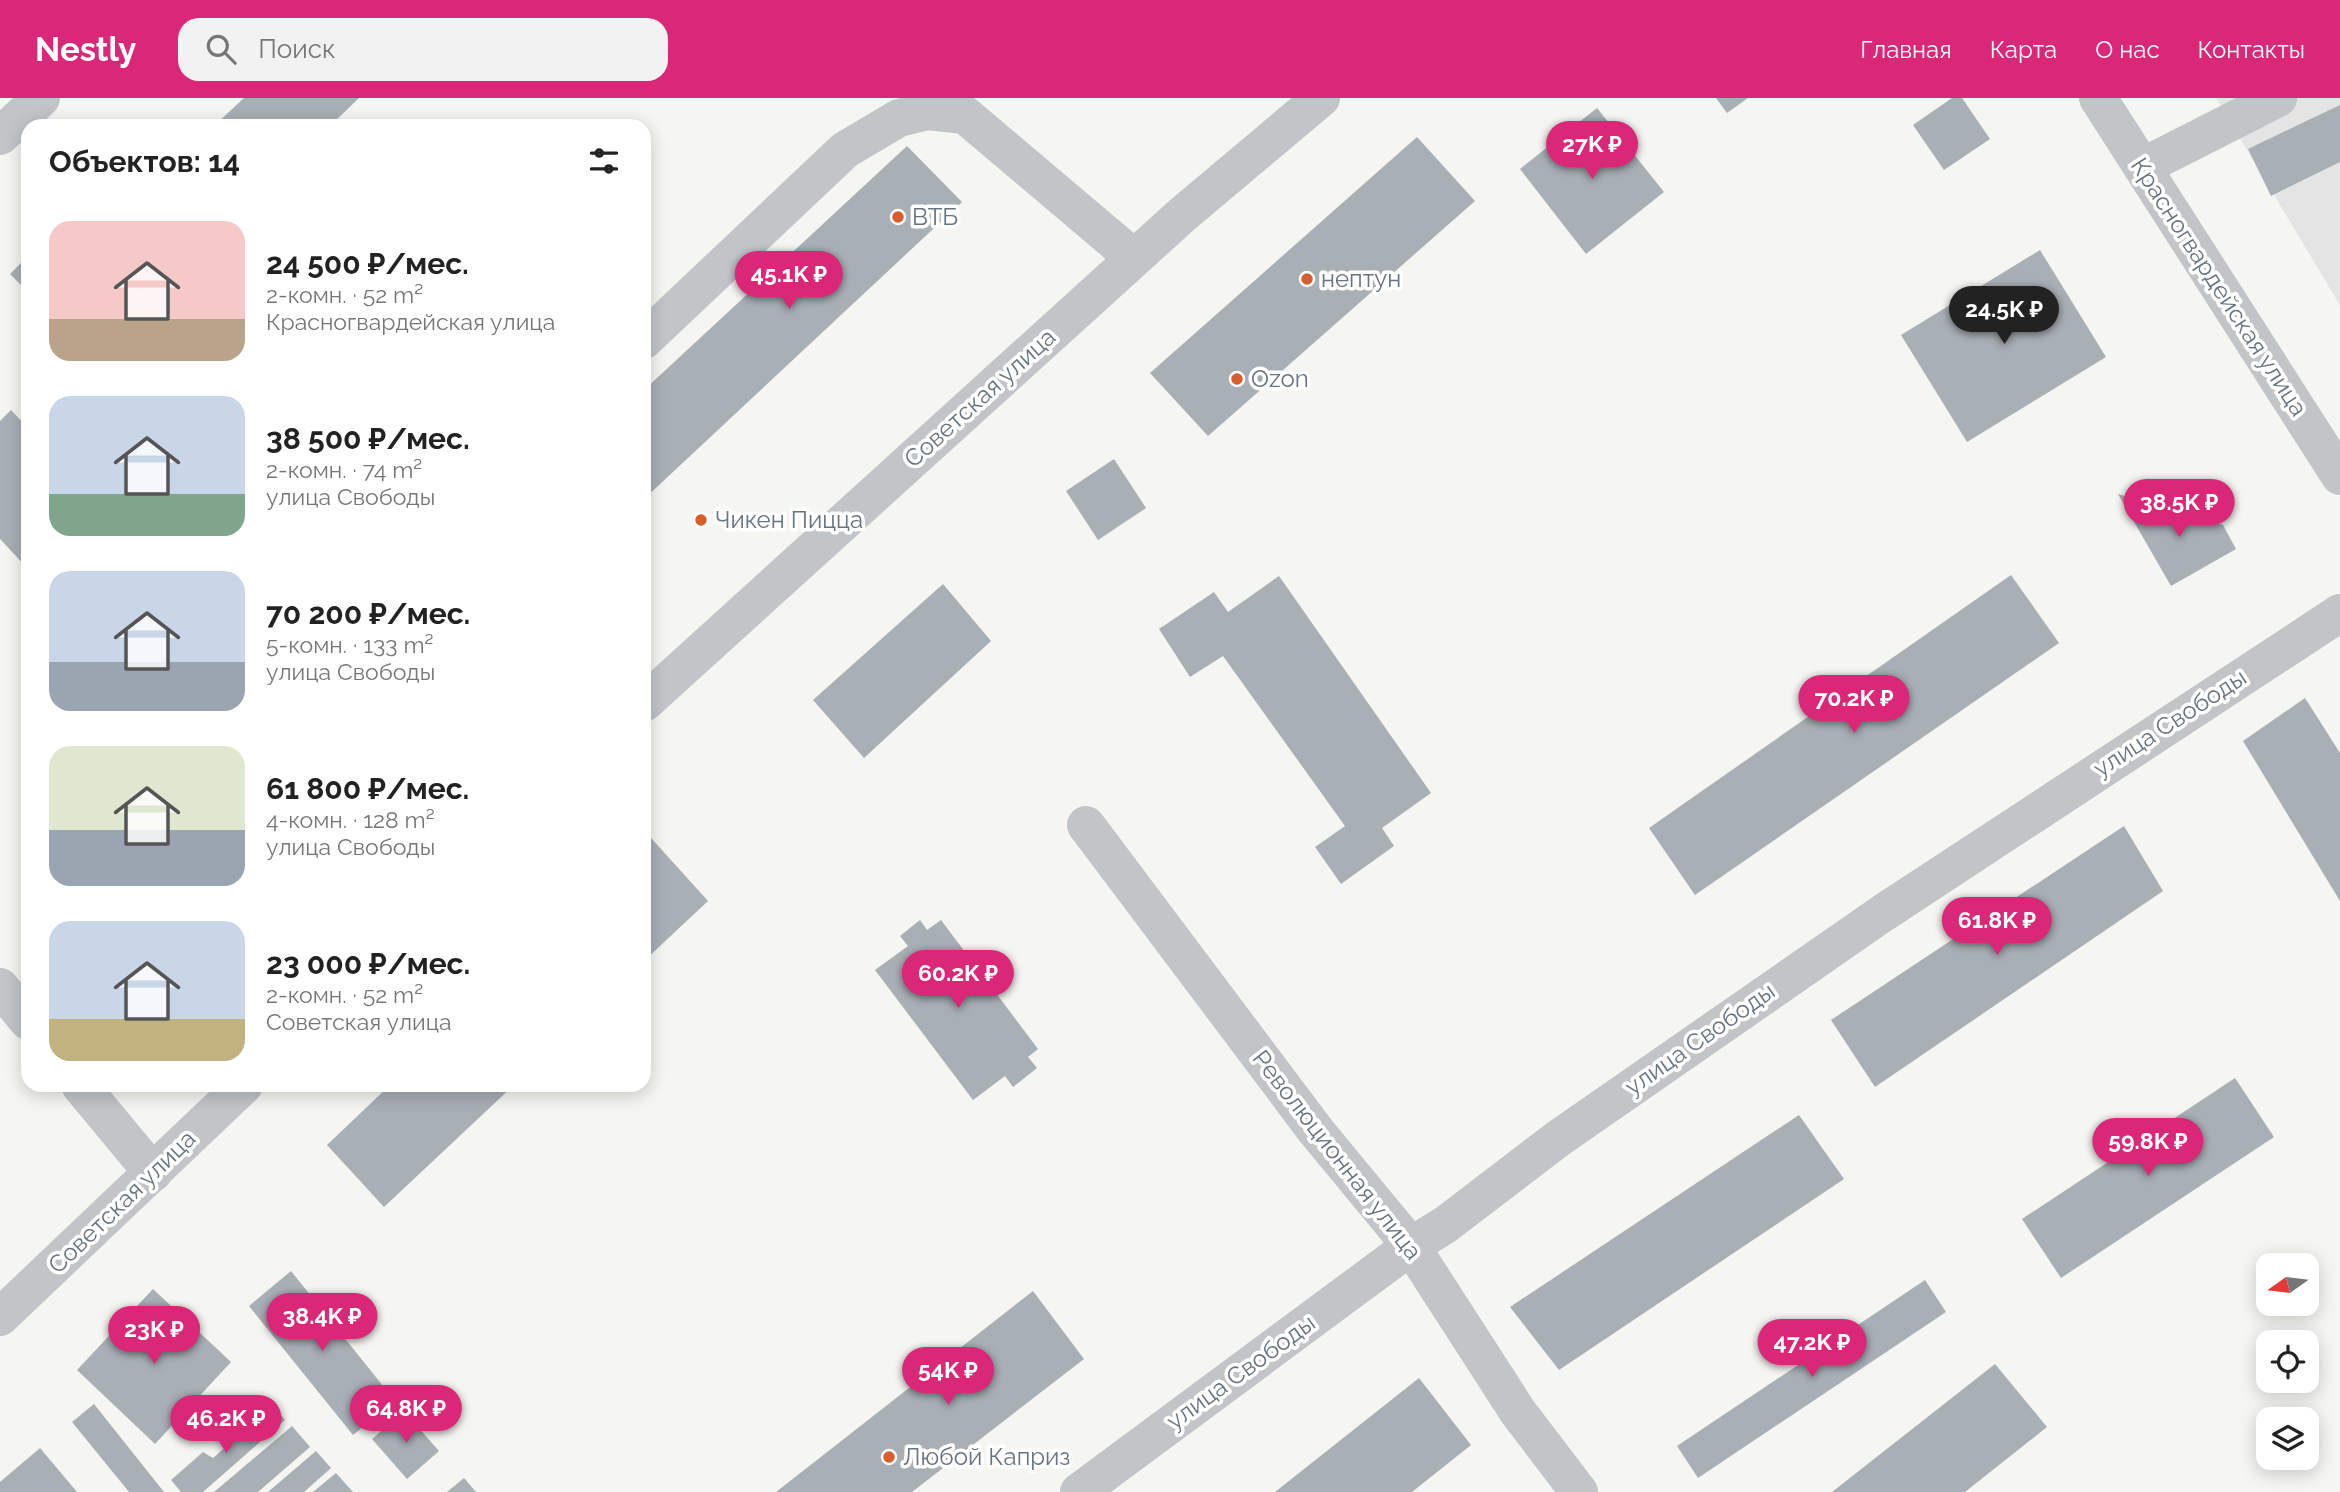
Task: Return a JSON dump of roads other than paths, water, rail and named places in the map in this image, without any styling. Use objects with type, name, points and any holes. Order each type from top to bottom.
[{"type":"street","name":"Советская улица","points":[[651,698],[1134,258],[1321,98]]},
{"type":"street","name":"Красногвардейская улица","points":[[2098,98],[2340,477]]},
{"type":"street","points":[[2142,167],[2278,98]]},
{"type":"street","points":[[651,333],[845,150],[899,118],[927,111],[965,115],[1134,258]]},
{"type":"street","points":[[0,136],[21,123]]},
{"type":"street","name":"улица Свободы","points":[[1079,1492],[1411,1246],[1445,1225],[1559,1138],[1872,920],[2064,791],[2340,613]]},
{"type":"street","name":"Революционная улица","points":[[1086,825],[1316,1131],[1411,1246],[1518,1412],[1579,1492]]},
{"type":"street","points":[[0,987],[21,1012]]},
{"type":"street","points":[[86,1092],[153,1173]]},
{"type":"street","name":"Советская улица","points":[[0,1317],[237,1092]]},
{"type":"place","name":"ВТБ","points":[[898,217]]},
{"type":"place","name":"нептун","points":[[1307,279]]},
{"type":"place","name":"Ozon","points":[[1237,379]]},
{"type":"place","name":"Чикен Пицца","points":[[701,520]]},
{"type":"place","name":"Любой Каприз","points":[[889,1457]]}]
